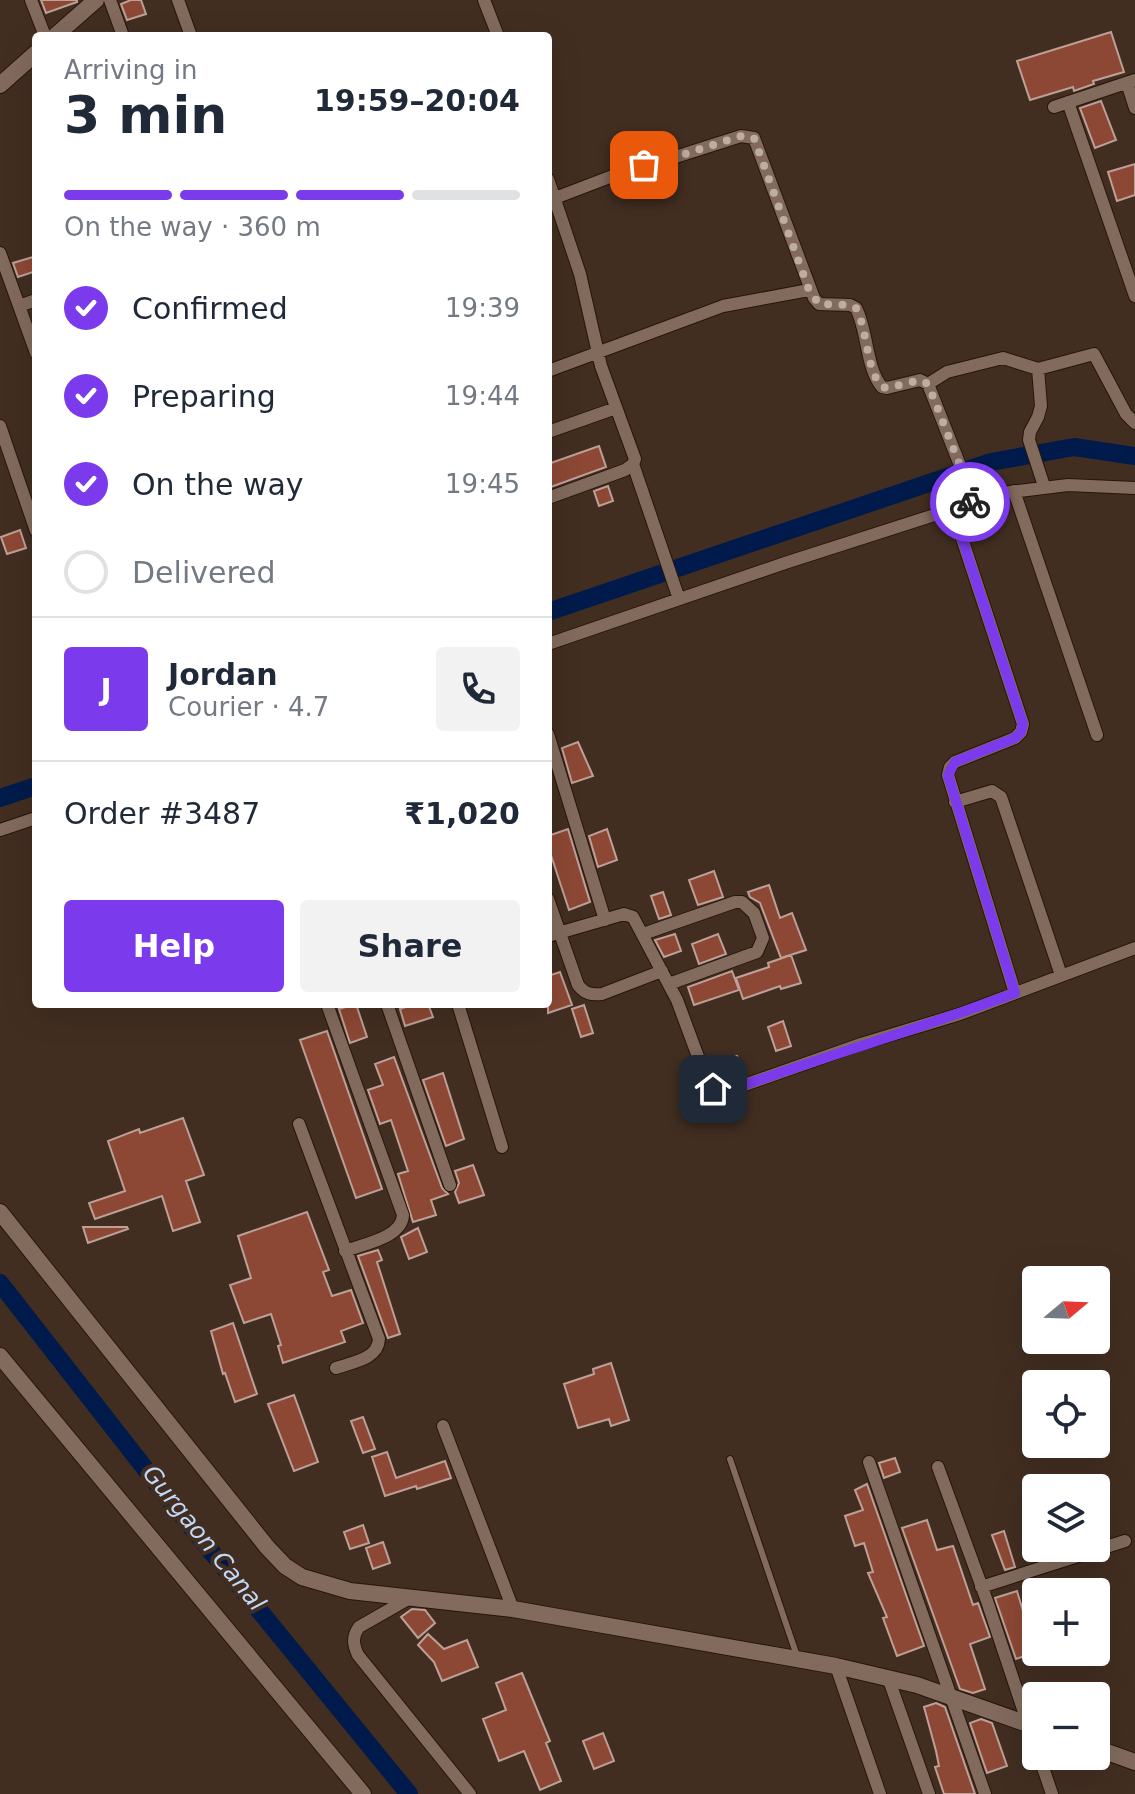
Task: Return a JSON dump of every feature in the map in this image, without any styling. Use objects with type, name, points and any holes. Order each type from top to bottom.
[{"type":"street","points":[[31,0],[43,32]]},
{"type":"street","points":[[60,32],[96,0]]},
{"type":"street","points":[[110,0],[122,32]]},
{"type":"street","points":[[178,0],[190,32]]},
{"type":"street","points":[[484,0],[496,32]]},
{"type":"street","points":[[0,85],[32,57]]},
{"type":"street","points":[[1054,107],[1131,82],[1135,108]]},
{"type":"street","points":[[1068,102],[1135,296]]},
{"type":"street","points":[[555,198],[636,167],[748,136],[758,144],[809,290],[819,304],[856,308],[867,339],[875,378],[882,387],[920,380],[928,384],[974,501]]},
{"type":"street","points":[[552,190],[580,274],[597,353],[634,454],[633,464],[679,599]]},
{"type":"street","points":[[0,253],[32,342]]},
{"type":"street","points":[[552,370],[723,306],[809,290]]},
{"type":"street","points":[[19,306],[32,301]]},
{"type":"street","points":[[928,384],[947,372],[1003,358],[1038,369],[1094,354],[1126,414],[1135,423]]},
{"type":"street","points":[[1038,369],[1041,406],[1030,432],[1032,450],[1044,486]]},
{"type":"street","points":[[552,431],[616,408]]},
{"type":"street","points":[[0,426],[32,519]]},
{"type":"street","points":[[552,497],[625,470],[633,464]]},
{"type":"street","points":[[552,643],[974,501],[1044,486],[1135,488]]},
{"type":"street","points":[[1014,491],[1097,735]]},
{"type":"street","points":[[952,508],[1023,724],[1015,738],[962,758],[950,767],[948,775],[1015,993]]},
{"type":"street","points":[[552,747],[605,920]]},
{"type":"street","points":[[955,802],[992,791],[1001,797],[1061,975]]},
{"type":"street","points":[[0,830],[32,819]]},
{"type":"street","points":[[643,934],[735,902],[742,902],[754,913],[763,938],[757,952],[669,984]]},
{"type":"street","points":[[662,971],[592,995],[578,985],[554,934],[629,915],[637,922],[669,984],[707,1081],[717,1091],[733,1089],[861,1044],[938,1021],[1135,948]]},
{"type":"street","points":[[330,1008],[403,1215],[393,1233],[345,1251]]},
{"type":"street","points":[[388,1008],[450,1185]]},
{"type":"street","points":[[459,1008],[502,1147]]},
{"type":"street","points":[[299,1124],[379,1344],[372,1355],[336,1368]]},
{"type":"street","points":[[0,1212],[267,1547],[285,1566],[302,1577],[350,1591],[513,1609],[836,1666],[917,1685],[1022,1722]]},
{"type":"street","points":[[0,1356],[363,1794]]},
{"type":"street","points":[[443,1426],[513,1609]]},
{"type":"street","points":[[869,1462],[985,1794]]},
{"type":"street","points":[[938,1467],[1022,1698]]},
{"type":"street","points":[[981,1587],[1125,1541]]},
{"type":"street","points":[[408,1599],[359,1627],[353,1646],[470,1794]]},
{"type":"street","points":[[836,1666],[880,1794]]},
{"type":"street","points":[[889,1680],[929,1794]]},
{"type":"street","points":[[1110,1753],[1135,1762]]},
{"type":"street","points":[[1044,1770],[1052,1794]]},
{"type":"lane","points":[[730,1459],[798,1659]]},
{"type":"building","points":[[41,0],[77,0],[77,2],[46,13]]},
{"type":"building","points":[[141,0],[146,14],[127,20],[121,4]]},
{"type":"building","points":[[1111,32],[1124,72],[1093,81],[1094,84],[1074,91],[1073,87],[1030,100],[1017,61]]},
{"type":"building","points":[[1101,101],[1116,140],[1095,148],[1080,108]]},
{"type":"building","points":[[1135,164],[1135,195],[1117,201],[1108,172]]},
{"type":"building","points":[[32,257],[32,272],[18,277],[13,263]]},
{"type":"building","points":[[599,446],[606,467],[552,487],[552,463]]},
{"type":"building","points":[[608,486],[613,501],[599,506],[594,491]]},
{"type":"building","points":[[20,530],[26,548],[7,554],[1,537]]},
{"type":"building","points":[[578,742],[593,776],[572,783],[562,748]]},
{"type":"building","points":[[568,829],[590,902],[569,910],[552,858],[552,835]]},
{"type":"building","points":[[607,829],[617,860],[598,867],[589,836]]},
{"type":"building","points":[[714,871],[723,897],[698,905],[689,880]]},
{"type":"building","points":[[769,885],[780,918],[792,913],[806,950],[781,958],[760,903],[748,892]]},
{"type":"building","points":[[663,892],[671,915],[659,919],[651,896]]},
{"type":"building","points":[[675,934],[681,951],[664,957],[655,940]]},
{"type":"building","points":[[718,934],[726,954],[699,964],[692,944]]},
{"type":"building","points":[[791,955],[801,983],[781,989],[780,986],[743,999],[736,978],[769,967],[768,963]]},
{"type":"building","points":[[732,971],[739,990],[694,1005],[688,987]]},
{"type":"building","points":[[560,972],[572,1005],[548,1013],[548,1008],[552,1008],[552,975]]},
{"type":"building","points":[[584,1005],[593,1033],[581,1037],[572,1009]]},
{"type":"building","points":[[357,1008],[367,1037],[350,1043],[339,1009]]},
{"type":"building","points":[[430,1008],[433,1017],[405,1026],[400,1009]]},
{"type":"building","points":[[783,1021],[791,1046],[776,1051],[768,1027]]},
{"type":"building","points":[[327,1031],[382,1189],[356,1198],[300,1040]]},
{"type":"building","points":[[737,1056],[743,1073],[719,1081],[713,1064]]},
{"type":"building","points":[[394,1057],[442,1188],[448,1194],[431,1200],[436,1215],[413,1222],[398,1174],[408,1171],[391,1120],[380,1124],[368,1090],[383,1085],[375,1064]]},
{"type":"building","points":[[443,1073],[464,1139],[446,1146],[423,1080]]},
{"type":"building","points":[[183,1118],[204,1175],[186,1181],[200,1222],[173,1231],[162,1196],[95,1219],[89,1203],[125,1191],[108,1141]]},
{"type":"building","points":[[473,1165],[484,1195],[459,1203],[455,1192],[459,1183],[455,1171]]},
{"type":"building","points":[[307,1212],[329,1270],[323,1272],[332,1296],[351,1290],[363,1323],[341,1331],[345,1342],[283,1363],[271,1314],[244,1323],[230,1285],[251,1278],[238,1236]]},
{"type":"building","points":[[83,1227],[127,1227],[128,1229],[88,1243]]},
{"type":"building","points":[[418,1228],[427,1252],[409,1259],[401,1237]]},
{"type":"building","points":[[378,1250],[382,1260],[377,1262],[400,1334],[388,1338],[358,1256]]},
{"type":"building","points":[[233,1323],[257,1394],[235,1402],[223,1374],[211,1331]]},
{"type":"building","points":[[611,1363],[629,1420],[611,1426],[609,1419],[578,1428],[564,1384],[594,1374],[593,1369]]},
{"type":"building","points":[[294,1395],[318,1462],[294,1471],[268,1404]]},
{"type":"building","points":[[363,1417],[375,1449],[363,1453],[351,1421]]},
{"type":"building","points":[[387,1452],[396,1478],[445,1461],[451,1478],[385,1496],[372,1457]]},
{"type":"building","points":[[895,1458],[900,1472],[884,1478],[879,1463]]},
{"type":"building","points":[[867,1484],[924,1646],[897,1656],[883,1618],[887,1617],[868,1573],[873,1572],[864,1543],[855,1546],[845,1516],[863,1510],[855,1490]]},
{"type":"building","points":[[927,1520],[937,1550],[953,1546],[973,1605],[978,1603],[990,1637],[970,1644],[985,1689],[973,1693],[960,1689],[902,1528]]},
{"type":"building","points":[[363,1525],[369,1543],[350,1549],[344,1532]]},
{"type":"building","points":[[1004,1531],[1015,1567],[1005,1570],[992,1535]]},
{"type":"building","points":[[383,1542],[390,1563],[373,1569],[366,1548]]},
{"type":"building","points":[[1017,1591],[1022,1608],[1022,1657],[1016,1659],[995,1598]]},
{"type":"building","points":[[412,1609],[425,1610],[435,1623],[418,1638],[401,1617]]},
{"type":"building","points":[[428,1634],[444,1649],[467,1640],[478,1667],[442,1681],[434,1662],[418,1645]]},
{"type":"building","points":[[522,1673],[550,1741],[546,1743],[561,1781],[540,1790],[524,1751],[499,1761],[483,1719],[506,1710],[496,1683]]},
{"type":"building","points":[[936,1703],[945,1707],[975,1794],[944,1794],[935,1767],[939,1766],[924,1707]]},
{"type":"building","points":[[981,1719],[992,1723],[1007,1766],[987,1773],[970,1723]]},
{"type":"building","points":[[603,1733],[614,1761],[594,1769],[583,1741]]},
{"type":"waterway","points":[[552,611],[991,462],[1074,447],[1135,456]]},
{"type":"waterway","points":[[0,798],[32,787]]},
{"type":"waterway","name":"Gurgaon Canal","points":[[0,1283],[179,1512],[409,1794]]},
{"type":"way so far","points":[[644,165],[741,136],[754,138],[809,290],[819,304],[856,308],[867,339],[875,378],[882,387],[920,380],[928,384],[974,501],[970,502]]},
{"type":"route","points":[[713,1089],[733,1089],[1015,993],[948,775],[950,767],[962,758],[1015,738],[1023,724],[952,508],[970,502]]}]
